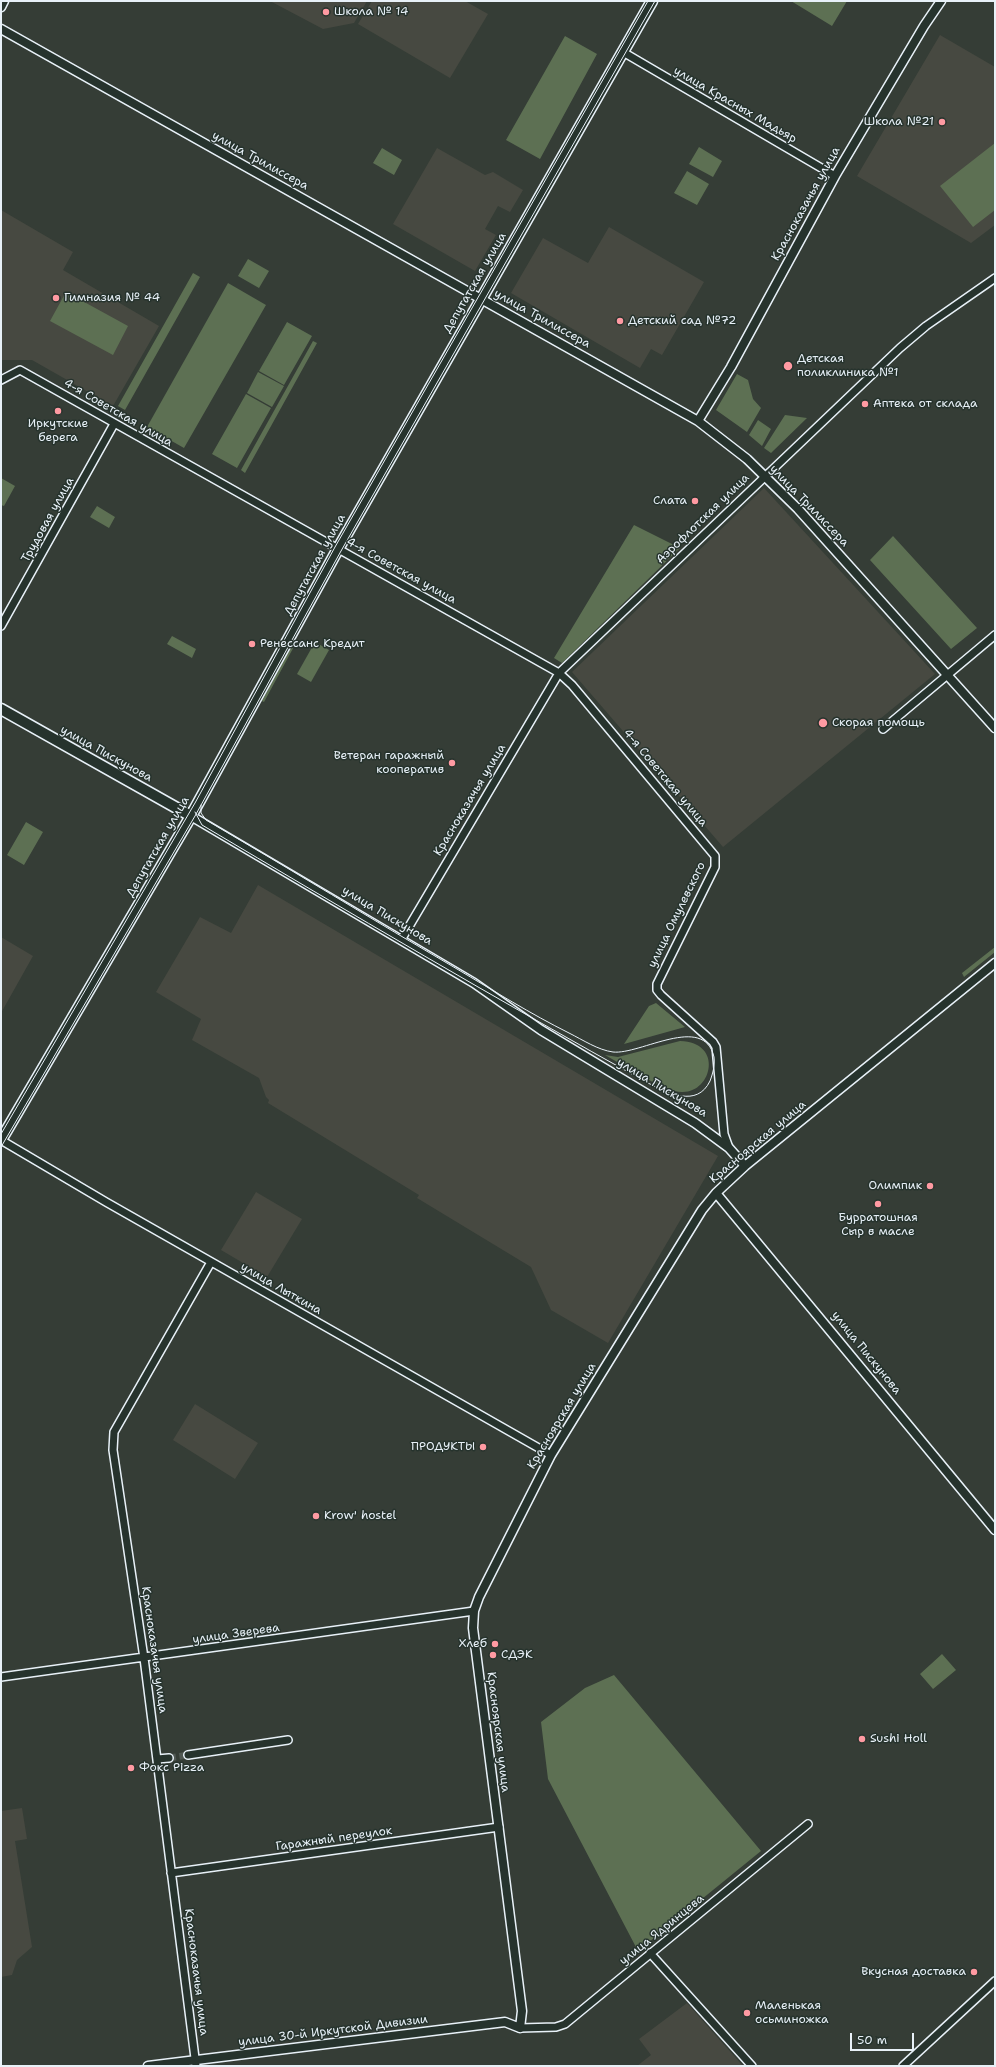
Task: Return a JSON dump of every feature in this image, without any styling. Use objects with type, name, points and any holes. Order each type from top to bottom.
[{"type":"main road","name":"Депутатская улица","points":[[1,1140],[191,816],[338,549],[652,1]]},
{"type":"main road","name":"улица Пискунова","points":[[1,710],[191,816]]},
{"type":"street","points":[[1,7],[4,1]]},
{"type":"street","name":"Красноказачья улица","points":[[698,421],[731,366],[835,176],[924,26],[941,1]]},
{"type":"street","name":"улица Трилиссера","points":[[1,29],[698,421],[747,459],[798,509],[995,728]]},
{"type":"street","name":"улица Красных Мадьяр","points":[[623,52],[835,176]]},
{"type":"street","name":"Аэрофлотская улица","points":[[559,673],[900,348],[926,326],[995,278]]},
{"type":"street","name":"4-я Советская улица","points":[[1,380],[20,370],[559,673],[572,685],[640,763],[715,856]]},
{"type":"street","name":"Трудовая улица","points":[[1,626],[114,424]]},
{"type":"street","points":[[882,729],[995,635]]},
{"type":"street","name":"Красноказачья улица","points":[[401,940],[559,673]]},
{"type":"street","name":"улица Пискунова","points":[[191,816],[474,984],[541,1030],[695,1123],[729,1148],[745,1166]]},
{"type":"street","name":"улица Омулевского","points":[[715,856],[715,867],[657,984],[657,990],[713,1042],[716,1047],[724,1134],[729,1148]]},
{"type":"street","name":"Красноярская улица","points":[[520,2028],[522,2011],[473,1628],[474,1612],[484,1589],[551,1455],[689,1229],[716,1193],[745,1166],[995,962]]},
{"type":"street","name":"улица Лыткина","points":[[1,1140],[211,1262],[551,1455]]},
{"type":"street","name":"улица Пискунова","points":[[716,1193],[995,1530]]},
{"type":"street","name":"Красноказачья улица","points":[[196,2063],[144,1658],[113,1450],[114,1432],[211,1262]]},
{"type":"street","name":"улица Зверева","points":[[1,1677],[474,1612]]},
{"type":"street","points":[[188,1756],[288,1740]]},
{"type":"street","points":[[157,1759],[169,1758]]},
{"type":"street","name":"улица Ядринцева","points":[[520,2028],[556,2027],[565,2024],[808,1824]]},
{"type":"street","name":"Гаражный переулок","points":[[171,1872],[499,1827]]},
{"type":"street","points":[[650,1953],[752,2066]]},
{"type":"street","points":[[903,2066],[995,1981]]},
{"type":"street","name":"улица 30-й Иркутской Дивизии","points":[[148,2066],[196,2063],[505,2022],[520,2028]]},
{"type":"shaded area","name":"Школа № 14","points":[[270,1],[367,1],[354,23],[323,29]]},
{"type":"shaded area","points":[[372,1],[465,1],[488,14],[450,78],[358,24]]},
{"type":"shaded area","name":"Школа №21","points":[[940,35],[995,67],[995,225],[971,243],[857,176]]},
{"type":"shaded area","points":[[437,148],[485,175],[493,172],[523,190],[510,212],[498,206],[485,229],[496,235],[475,271],[393,224]]},
{"type":"shaded area","name":"Гимназия № 44","points":[[1,210],[73,252],[63,270],[159,326],[113,406],[32,360],[1,360]]},
{"type":"shaded area","name":"Детский сад №72","points":[[609,227],[704,282],[662,355],[651,349],[640,368],[511,293],[543,238],[588,263]]},
{"type":"shaded area","points":[[764,488],[935,674],[723,847],[572,672]]},
{"type":"shaded area","points":[[258,885],[718,1156],[608,1343],[551,1310],[531,1267],[417,1198],[419,1195],[268,1103],[269,1100],[266,1097],[259,1078],[192,1040],[201,1019],[156,992],[200,917],[231,933]]},
{"type":"shaded area","points":[[1,937],[33,956],[1,1013]]},
{"type":"shaded area","points":[[256,1192],[302,1219],[267,1277],[221,1250]]},
{"type":"shaded area","points":[[195,1404],[258,1443],[235,1479],[173,1440]]},
{"type":"shaded area","points":[[22,1808],[27,1839],[15,1841],[32,1947],[17,1960],[12,1975],[1,1977],[1,1811]]},
{"type":"shaded area","points":[[687,2003],[743,2066],[637,2066],[651,2055],[639,2039]]},
{"type":"green space","points":[[791,1],[847,1],[832,26]]},
{"type":"green space","points":[[565,36],[597,54],[540,159],[506,140]]},
{"type":"green space","points":[[995,143],[995,210],[973,227],[940,186]]},
{"type":"green space","points":[[699,147],[722,161],[713,177],[689,164]]},
{"type":"green space","points":[[382,148],[402,160],[394,175],[373,163]]},
{"type":"green space","points":[[687,171],[709,184],[697,205],[674,193]]},
{"type":"green space","points":[[248,259],[269,271],[259,288],[238,276]]},
{"type":"green space","points":[[193,273],[200,277],[125,410],[118,406]]},
{"type":"green space","points":[[228,283],[266,305],[184,448],[147,427]]},
{"type":"green space","points":[[66,292],[128,326],[113,355],[50,321]]},
{"type":"green space","points":[[287,322],[312,336],[284,385],[259,371]]},
{"type":"green space","points":[[313,341],[317,343],[245,473],[241,470]]},
{"type":"green space","points":[[258,372],[284,386],[272,407],[247,393]]},
{"type":"green space","points":[[737,374],[748,380],[753,399],[761,408],[747,432],[716,410]]},
{"type":"green space","points":[[246,394],[271,408],[237,468],[212,454]]},
{"type":"green space","points":[[785,415],[807,418],[771,453],[764,448]]},
{"type":"green space","points":[[758,420],[771,429],[762,446],[749,435]]},
{"type":"green space","points":[[1,478],[15,486],[4,506],[1,505]]},
{"type":"green space","points":[[97,506],[115,517],[109,528],[90,517]]},
{"type":"green space","points":[[634,525],[680,548],[562,663],[554,658]]},
{"type":"green space","points":[[893,536],[977,628],[951,649],[870,560]]},
{"type":"green space","points":[[172,636],[196,649],[192,658],[167,644]]},
{"type":"green space","points":[[295,640],[297,641],[264,702],[262,701]]},
{"type":"green space","points":[[315,642],[329,650],[311,682],[297,674]]},
{"type":"green space","points":[[26,822],[43,832],[24,865],[7,855]]},
{"type":"green space","points":[[995,947],[995,952],[964,977],[962,973]]},
{"type":"green space","points":[[656,1003],[685,1027],[624,1044],[649,1006]]},
{"type":"green space","points":[[680,1041],[694,1044],[703,1050],[708,1058],[709,1067],[706,1077],[701,1085],[692,1090],[682,1092],[674,1091],[654,1083],[605,1055],[618,1057]]},
{"type":"green space","points":[[942,1654],[956,1670],[933,1689],[920,1674]]},
{"type":"green space","points":[[614,1675],[761,1851],[638,1951],[548,1779],[541,1722],[585,1688]]},
{"type":"tunnel","points":[[169,1758],[188,1755]]},
{"type":"tram line","points":[[1,1134],[195,803],[335,547],[648,1]]},
{"type":"tram line","points":[[1,1147],[195,816],[341,551],[655,1]]},
{"type":"tram line","points":[[195,812],[202,825],[424,956],[648,1083],[673,1094],[690,1096],[698,1094],[710,1081],[714,1069],[714,1057],[708,1044],[698,1038],[685,1037],[670,1039],[639,1048],[613,1052],[591,1044],[513,1002],[206,820],[201,813],[201,805]]},
{"type":"place","name":"Школа № 14","points":[[326,12]]},
{"type":"place","name":"Школа №21","points":[[942,122]]},
{"type":"place","name":"Гимназия № 44","points":[[56,298]]},
{"type":"place","name":"Детский сад №72","points":[[620,321]]},
{"type":"place","name":"Детская поликлиника №1","points":[[788,366]]},
{"type":"place","name":"Аптека от склада","points":[[865,404]]},
{"type":"place","name":"Иркутские берега","points":[[58,411]]},
{"type":"place","name":"Слата","points":[[695,501]]},
{"type":"place","name":"Ренессанс Кредит","points":[[252,644]]},
{"type":"place","name":"Скорая помощь","points":[[823,723]]},
{"type":"place","name":"Ветеран гаражный кооператив","points":[[452,763]]},
{"type":"place","name":"Олимпик","points":[[930,1186]]},
{"type":"place","name":"Бурратошная Сыр в масле","points":[[878,1204]]},
{"type":"place","name":"ПРОДУКТЫ","points":[[483,1447]]},
{"type":"place","name":"Krow' hostel","points":[[316,1516]]},
{"type":"place","name":"Хлеб","points":[[495,1644]]},
{"type":"place","name":"СДЭК","points":[[493,1655]]},
{"type":"place","name":"Sushi Holl","points":[[862,1739]]},
{"type":"place","name":"Фокс Pizza","points":[[131,1768]]},
{"type":"place","name":"Вкусная доставка","points":[[974,1972]]},
{"type":"place","name":"Маленькая осьминожка","points":[[747,2013]]}]
